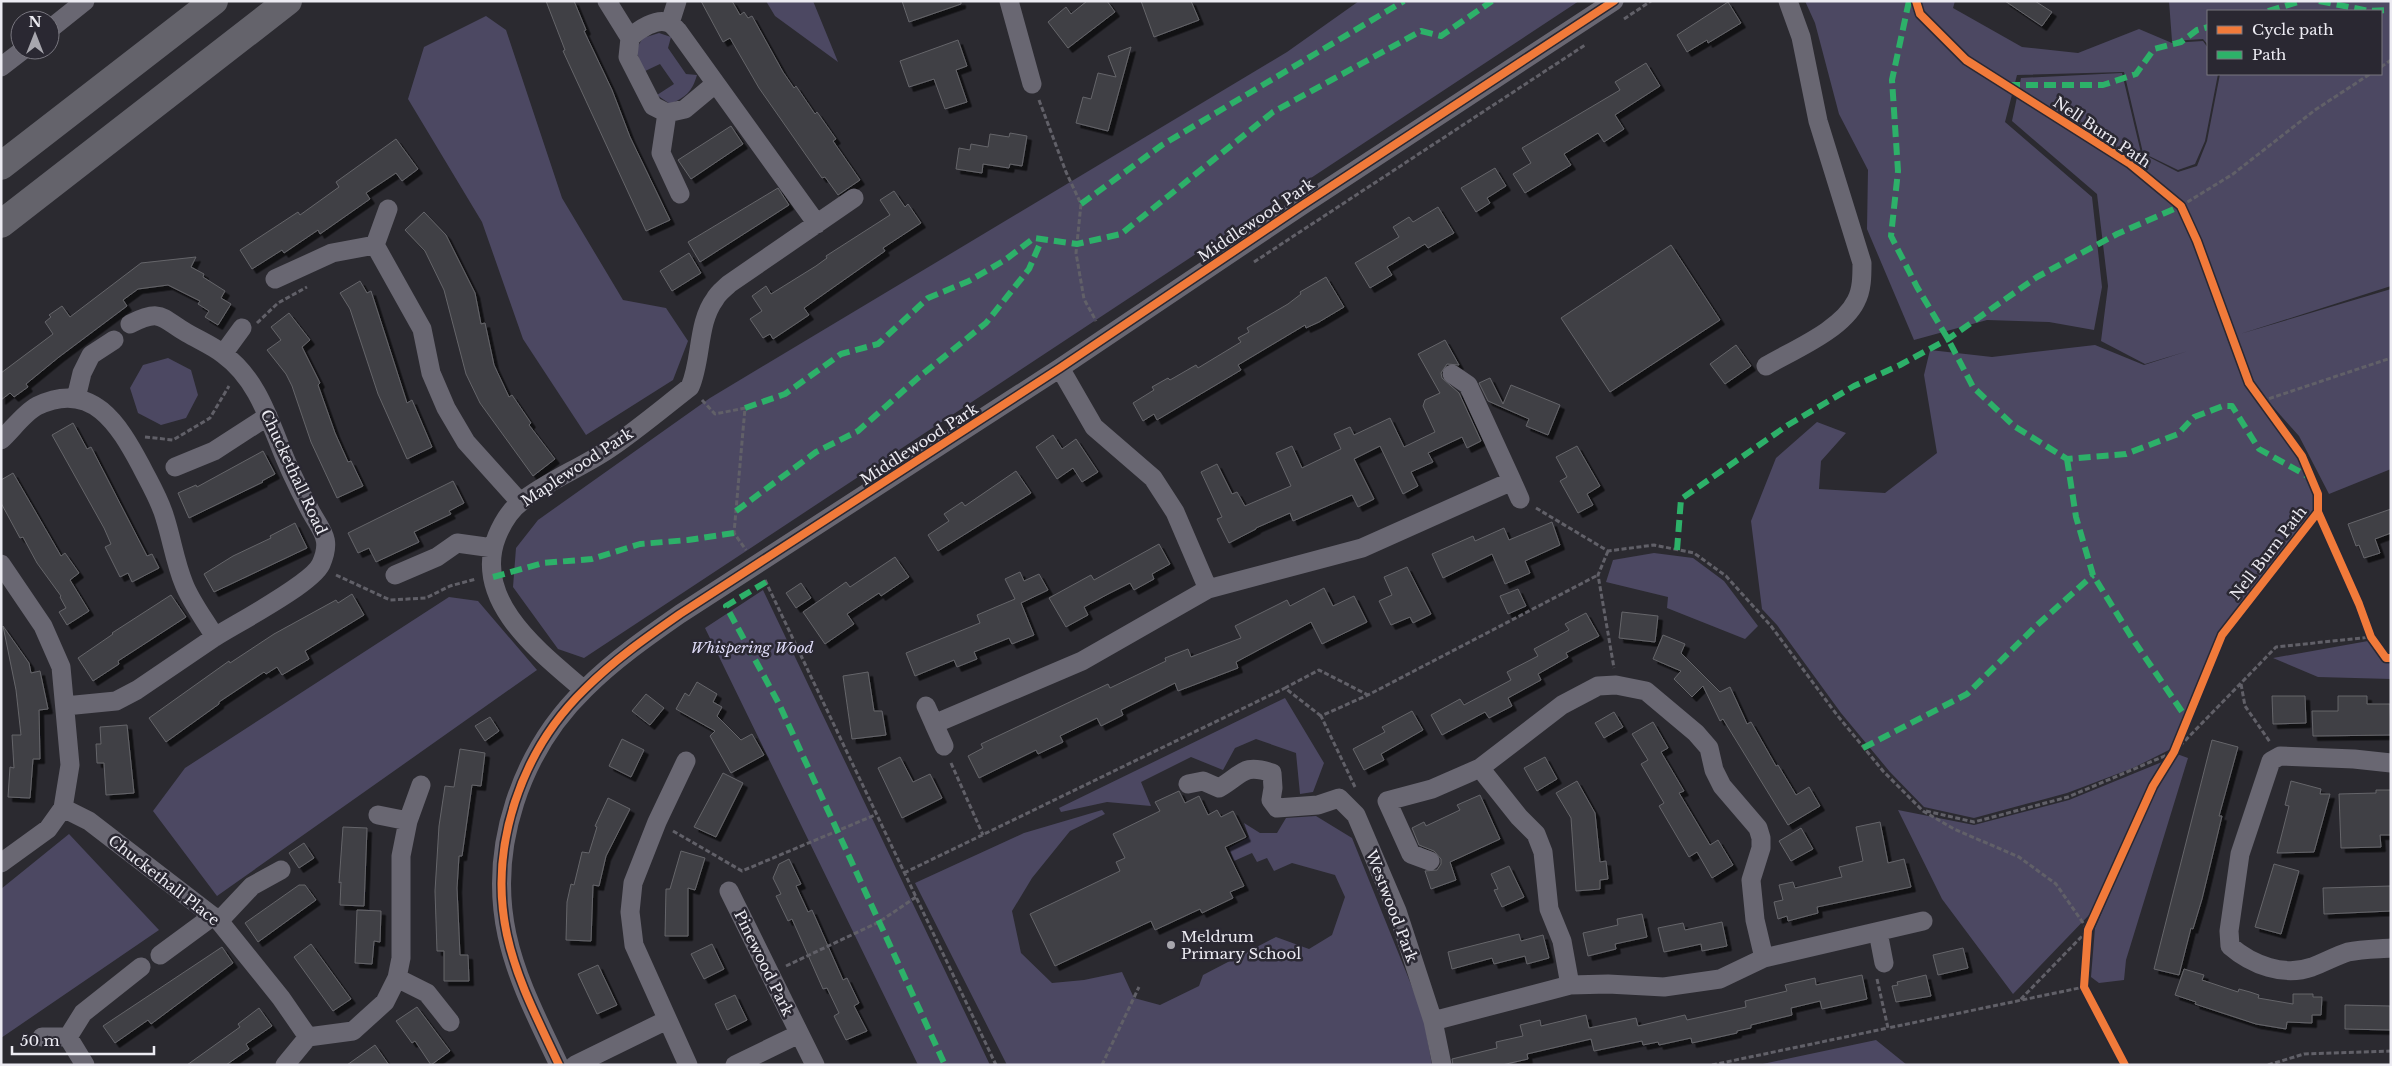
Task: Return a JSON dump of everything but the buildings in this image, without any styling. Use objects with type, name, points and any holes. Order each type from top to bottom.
[{"type":"highway","points":[[1,166],[214,1]]},
{"type":"highway","points":[[1,224],[288,1]]},
{"type":"street","points":[[60,21],[85,1]]},
{"type":"street","points":[[607,1],[630,38],[628,57],[653,106],[667,113],[685,109],[715,84]]},
{"type":"street","points":[[670,23],[677,1]]},
{"type":"street","points":[[1009,1],[1032,84]]},
{"type":"street","name":"Middlewood Park","points":[[559,1065],[521,984],[507,934],[502,885],[506,836],[518,790],[545,736],[584,690],[628,651],[680,614],[758,566],[1060,368],[1301,206],[1614,1]]},
{"type":"street","points":[[1766,366],[1837,324],[1856,302],[1862,281],[1862,263],[1818,121],[1800,37],[1788,1]]},
{"type":"street","points":[[630,38],[638,30],[659,22],[670,23],[817,224]]},
{"type":"street","points":[[667,113],[661,153],[680,194]]},
{"type":"street","points":[[690,387],[696,372],[705,320],[714,299],[729,284],[854,198]]},
{"type":"street","points":[[388,209],[375,245],[422,329],[432,373],[446,408],[466,442],[520,502]]},
{"type":"street","points":[[275,279],[332,253],[375,245]]},
{"type":"street","name":"Chuckethall Road","points":[[65,706],[116,701],[137,690],[215,636],[299,585],[321,566],[326,547],[324,531],[312,514],[291,472],[257,393],[239,369],[223,354],[180,329],[164,316],[146,316],[130,324]]},
{"type":"street","points":[[223,354],[242,328]]},
{"type":"street","points":[[76,398],[82,373],[91,355],[114,340]]},
{"type":"street","points":[[1060,368],[1094,427],[1153,478],[1175,512],[1208,589]]},
{"type":"street","points":[[1452,374],[1468,385],[1520,499]]},
{"type":"street","name":"Maplewood Park","points":[[584,690],[533,647],[507,612],[497,596],[493,577],[492,548],[502,524],[520,502],[609,449],[690,387]]},
{"type":"street","points":[[1,440],[35,407],[58,398],[76,398],[106,412],[124,436],[165,517],[174,558],[185,586],[215,636]]},
{"type":"street","points":[[175,467],[214,451],[268,416]]},
{"type":"street","points":[[934,724],[1082,661],[1208,589],[1362,548],[1512,481]]},
{"type":"street","points":[[395,575],[437,557],[457,543],[492,548]]},
{"type":"street","points":[[1,564],[43,626],[61,667],[70,765],[63,808],[48,829],[1,863]]},
{"type":"street","points":[[1430,861],[1411,854],[1387,801],[1432,789],[1480,768],[1562,706],[1598,686],[1616,685],[1646,691],[1696,733],[1709,748],[1714,770],[1722,786],[1758,828],[1762,838],[1761,848],[1752,880],[1755,920],[1764,958]]},
{"type":"street","points":[[926,706],[944,746]]},
{"type":"street","points":[[2391,763],[2354,759],[2280,756],[2271,762],[2240,854],[2228,931],[2230,946],[2243,957],[2271,968],[2294,971],[2311,967],[2349,952],[2391,948]]},
{"type":"street","points":[[686,761],[657,822],[633,883],[630,912],[634,945],[688,1065]]},
{"type":"street","name":"Westwood Park","points":[[1188,784],[1202,781],[1219,788],[1234,780],[1241,771],[1256,768],[1272,773],[1273,788],[1271,800],[1277,808],[1318,805],[1339,798],[1356,815],[1397,911],[1434,1021],[1442,1065]]},
{"type":"street","points":[[1480,768],[1519,817],[1536,834],[1543,852],[1550,908],[1562,941],[1570,985]]},
{"type":"street","points":[[284,1065],[308,1037],[353,1031],[385,1002],[397,978],[401,958],[401,856],[408,821],[421,785]]},
{"type":"street","name":"Chuckethall Place","points":[[63,808],[88,821],[216,919],[276,991],[308,1037]]},
{"type":"street","points":[[378,815],[408,821]]},
{"type":"street","points":[[160,955],[216,919],[252,886],[281,870]]},
{"type":"street","name":"Pinewood Park","points":[[729,891],[815,1065]]},
{"type":"street","points":[[1434,1021],[1570,985],[1608,984],[1664,987],[1720,979],[1764,958],[1923,921]]},
{"type":"street","points":[[1878,932],[1884,963]]},
{"type":"street","points":[[68,1037],[83,1013],[141,967]]},
{"type":"street","points":[[397,978],[427,993],[450,1022]]},
{"type":"street","points":[[575,1065],[667,1020]]},
{"type":"street","name":"Pinewood Park","points":[[735,1065],[799,1034]]},
{"type":"street","points":[[42,1037],[68,1037]]},
{"type":"street","points":[[68,1037],[85,1065]]},
{"type":"path","points":[[2182,206],[2233,174],[2315,110],[2368,75]]},
{"type":"path","points":[[1032,84],[1066,172],[1081,204],[1076,252],[1084,299],[1099,326],[1092,332],[1099,342]]},
{"type":"path","points":[[2174,200],[2182,206],[2185,215]]},
{"type":"path","points":[[242,328],[253,326],[278,303],[308,286]]},
{"type":"path","points":[[2263,401],[2391,358]]},
{"type":"path","points":[[124,436],[173,440],[181,436],[210,418],[239,369]]},
{"type":"path","points":[[690,387],[715,414],[745,408],[734,533],[758,566],[875,815],[996,1065]]},
{"type":"path","points":[[1520,499],[1608,551],[1654,545],[1694,553],[1726,576],[1771,626],[1868,754],[1923,811],[1954,829],[2019,857],[2056,884],[2088,930],[2088,939]]},
{"type":"path","points":[[1608,551],[1598,576],[1616,685]]},
{"type":"path","points":[[1321,716],[1368,695],[1598,576]]},
{"type":"path","points":[[1923,811],[1974,822],[2068,797],[2174,752],[2276,647],[2373,641],[2368,629]]},
{"type":"path","points":[[904,873],[1319,670],[1368,695]]},
{"type":"path","points":[[2241,684],[2245,706],[2280,756]]},
{"type":"path","points":[[1285,688],[1321,716],[1356,790]]},
{"type":"path","points":[[2163,769],[2174,752],[2184,727]]},
{"type":"path","points":[[944,746],[982,836]]},
{"type":"path","points":[[657,822],[742,870],[875,815]]},
{"type":"path","points":[[769,973],[879,922],[916,897]]},
{"type":"path","points":[[2019,1000],[2088,930],[2092,921]]},
{"type":"path","points":[[1884,963],[1876,970],[1888,1028]]},
{"type":"path","points":[[2085,977],[2084,987],[2089,995]]},
{"type":"path","points":[[1102,1065],[1139,987]]},
{"type":"path","points":[[1712,1065],[2084,987]]},
{"type":"path","points":[[2268,1065],[2304,1054],[2391,1051]]},
{"type":"green space","points":[[766,1],[813,1],[838,62],[775,16]]},
{"type":"green space","points":[[1359,1],[1579,1],[584,658],[558,649],[513,587],[516,548],[538,520],[710,398],[1287,52]]},
{"type":"green space","points":[[1805,1],[1955,1],[1953,8],[2022,47],[2078,53],[2139,29],[2172,43],[2203,41],[2207,47],[2207,75],[2218,75],[2205,141],[2195,164],[2178,170],[2143,153],[2124,72],[2017,75],[2005,122],[2092,197],[2102,287],[2094,330],[2049,322],[1987,320],[1914,340],[1867,229],[1868,170],[1839,114],[1815,23]]},
{"type":"green space","points":[[2169,1],[2391,1],[2391,286],[2240,334],[2391,289],[2391,469],[2329,494],[2299,436],[2251,382],[2236,336],[2227,338],[2244,383],[2300,458],[2315,494],[2315,512],[2219,633],[2171,749],[2133,768],[2067,793],[1974,818],[1924,807],[1890,772],[1841,713],[1777,625],[1762,609],[1751,521],[1776,458],[1817,422],[1846,433],[1821,461],[1819,489],[1885,493],[1937,453],[1924,375],[1930,350],[1992,357],[2095,345],[2144,365],[2188,351],[2145,364],[2101,341],[2108,286],[2097,194],[2012,121],[2021,78],[2122,73],[2141,153],[2178,172],[2197,166],[2207,141],[2220,75],[2382,75],[2382,10],[2207,10],[2207,44],[2203,39],[2172,41]]},
{"type":"green space","points":[[486,16],[506,30],[562,198],[623,300],[666,308],[688,341],[673,380],[586,435],[523,339],[482,222],[408,99],[424,47]]},
{"type":"green space","points":[[659,33],[671,37],[668,48],[686,74],[697,75],[688,93],[670,104],[657,95],[674,84],[660,64],[643,72],[636,49],[643,38]]},
{"type":"green space","points":[[168,358],[191,370],[198,395],[186,418],[161,425],[138,413],[130,388],[143,365]]},
{"type":"green space","points":[[1654,553],[1693,558],[1724,581],[1758,626],[1745,639],[1667,608],[1668,597],[1606,582],[1613,560]]},
{"type":"green space","name":"Whispering Wood","points":[[763,590],[990,1065],[918,1065],[705,628]]},
{"type":"green space","points":[[449,597],[478,601],[537,670],[217,896],[153,811],[185,768]]},
{"type":"green space","points":[[2368,641],[2384,661],[2391,662],[2391,679],[2318,677],[2273,658]]},
{"type":"green space","points":[[1285,698],[1324,763],[1313,792],[1300,794],[1296,753],[1256,739],[1235,748],[1223,770],[1191,757],[1141,782],[1151,806],[1107,802],[1061,812],[1059,808]]},
{"type":"green space","points":[[2177,754],[2188,758],[2126,960],[2124,980],[2099,983],[2091,977],[2095,928],[2156,788]]},
{"type":"green space","points":[[2162,762],[2091,913],[2013,994],[1942,899],[1898,810],[1974,825],[2069,800]]},
{"type":"green space","points":[[1102,810],[1105,814],[1070,831],[1032,878],[1012,911],[1021,953],[1052,983],[1084,980],[1122,972],[1134,998],[1160,1005],[1199,986],[1203,975],[1276,937],[1309,949],[1332,935],[1345,897],[1335,875],[1292,863],[1274,871],[1267,858],[1257,862],[1252,853],[1234,861],[1229,848],[1249,837],[1244,823],[1260,833],[1277,833],[1286,818],[1316,816],[1352,838],[1423,1014],[1432,1065],[1007,1065],[915,883],[1024,833]]},
{"type":"green space","points":[[69,834],[159,930],[1,1038],[1,889]]},
{"type":"green space","points":[[1876,1040],[1907,1065],[1758,1065]]},
{"type":"marked path","points":[[1081,204],[1162,145],[1404,1]]},
{"type":"marked path","points":[[745,408],[785,394],[841,354],[878,344],[928,298],[969,281],[1005,260],[1034,238],[1077,244],[1121,234],[1273,112],[1421,31],[1441,36],[1492,1]]},
{"type":"marked path","points":[[1909,1],[1892,80],[1898,171],[1891,236],[1973,387],[2014,426],[2067,459],[2126,454],[2178,434],[2194,417],[2223,406],[2232,406],[2259,449],[2311,478]]},
{"type":"marked path","points":[[2271,10],[2301,1]]},
{"type":"marked path","points":[[2319,1],[2364,10]]},
{"type":"marked path","points":[[2382,10],[2391,10]]},
{"type":"marked path","points":[[2008,85],[2103,85],[2136,74],[2154,49],[2181,42],[2197,30],[2207,27]]},
{"type":"marked path","points":[[1677,550],[1681,499],[1788,425],[1854,386],[1900,365],[1948,339],[2037,277],[2117,234],[2181,206]]},
{"type":"marked path","points":[[736,511],[816,452],[858,431],[919,377],[986,323],[1029,269],[1042,239]]},
{"type":"marked path","points":[[2067,459],[2076,517],[2093,575],[2132,638],[2187,719]]},
{"type":"marked path","points":[[493,577],[543,563],[592,559],[640,544],[688,540],[734,533]]},
{"type":"marked path","points":[[1863,748],[1967,694],[2036,626],[2093,575]]},
{"type":"marked path","points":[[766,582],[726,606],[779,704],[945,1065]]},
{"type":"cycle path","points":[[559,1065],[529,1001],[511,952],[502,902],[502,868],[506,835],[515,802],[527,771],[543,741],[562,714],[585,689],[643,640],[680,614],[1060,368],[1301,206],[1614,1]]},
{"type":"cycle path","name":"Nell Burn Path","points":[[1916,1],[1920,14],[1966,60],[2129,163],[2181,206],[2197,241],[2249,383],[2302,456],[2318,494],[2318,512],[2222,635],[2174,752],[2153,786],[2088,930],[2084,987],[2125,1065]]},
{"type":"cycle path","name":"Nell Burn Path","points":[[2318,512],[2359,604],[2371,637],[2386,658],[2391,658]]},
{"type":"place","name":"Meldrum Primary School","points":[[1171,945]]}]
